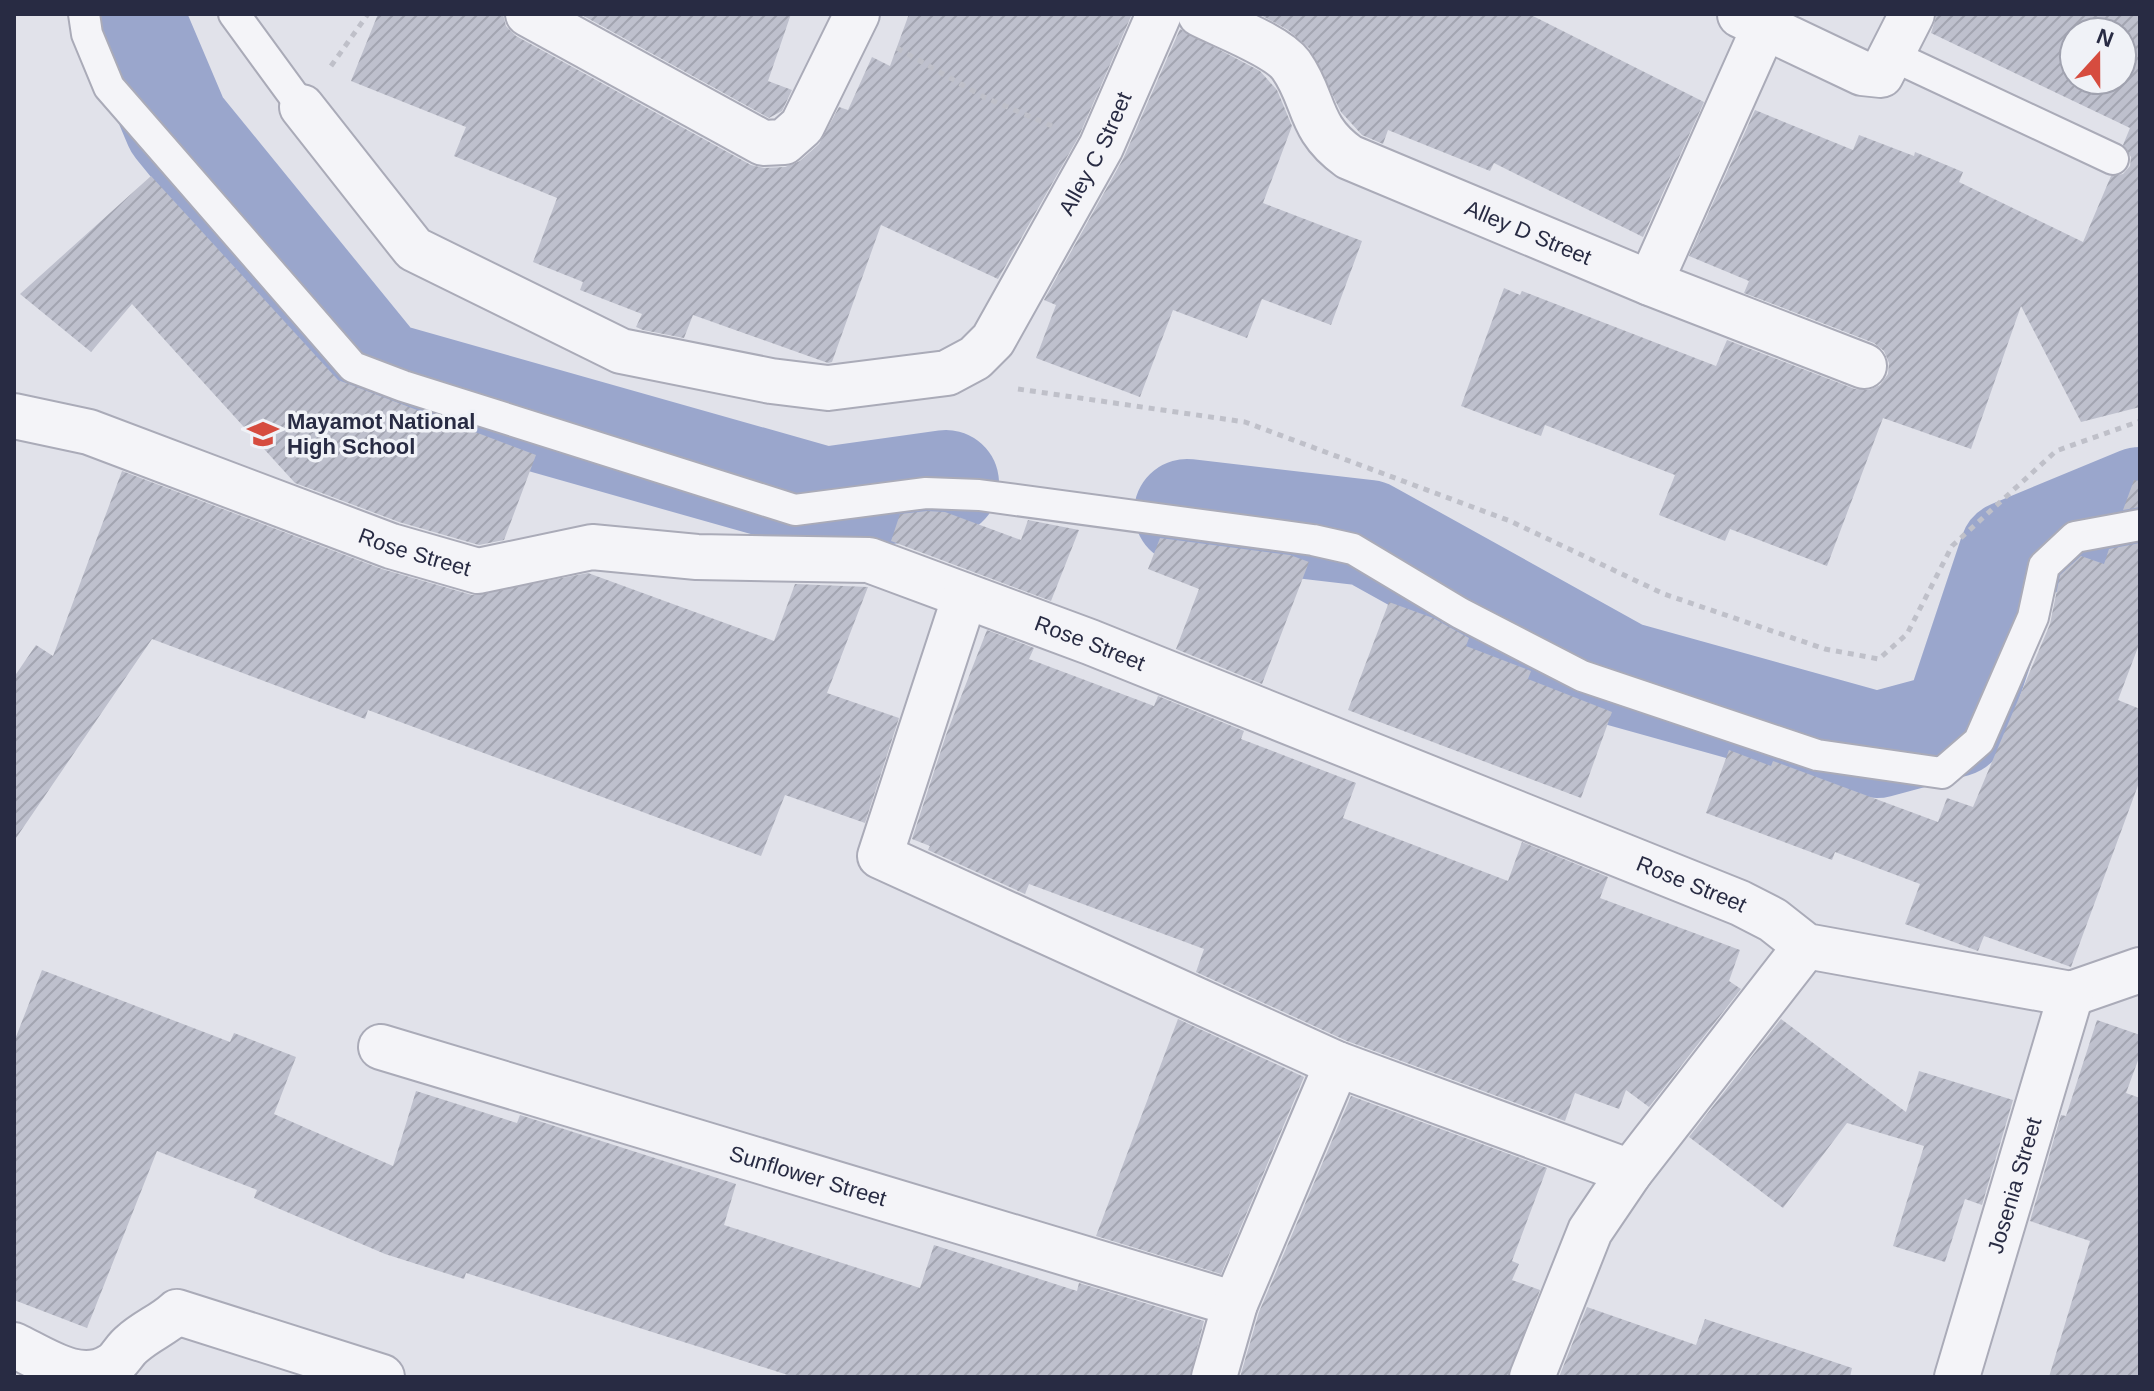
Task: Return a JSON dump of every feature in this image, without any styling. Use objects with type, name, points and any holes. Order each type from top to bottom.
[{"type":"street","points":[[528,14],[763,143],[784,142],[802,126],[855,18]]},
{"type":"street","name":"Alley C Street","points":[[302,107],[414,249],[621,351],[771,381],[828,388],[911,380],[947,373],[975,358],[993,340],[1101,147],[1159,14]]},
{"type":"street","name":"Alley D Street","points":[[1200,14],[1270,49],[1290,64],[1317,126],[1333,146],[1349,157],[1650,283],[1864,366]]},
{"type":"street","points":[[1650,283],[1751,21],[1862,73],[1886,65],[1912,14]]},
{"type":"street","name":"Rose Street","points":[[14,416],[89,432],[391,546],[478,571],[592,547],[697,557],[869,560],[1090,642],[1740,903],[1773,920],[1806,946],[2071,994],[2140,970]]},
{"type":"street","points":[[965,596],[880,856],[1337,1064],[1630,1172]]},
{"type":"street","points":[[1532,1377],[1590,1231],[1630,1172],[1806,946]]},
{"type":"street","name":"Josenia Street","points":[[1957,1377],[2071,994]]},
{"type":"street","name":"Sunflower Street","points":[[381,1047],[1235,1304]]},
{"type":"street","points":[[1214,1377],[1235,1304],[1337,1064]]},
{"type":"street","points":[[14,1345],[59,1368],[91,1376],[114,1365],[133,1343],[160,1328],[177,1312],[382,1377]]},
{"type":"lane","points":[[84,14],[87,34],[109,87],[353,367],[418,391],[795,510],[926,493],[979,495],[1252,531],[1353,549],[1460,613],[1582,676],[1817,755],[1942,773],[1979,741],[2033,617],[2044,566],[2075,537],[2140,525]]},
{"type":"lane","points":[[234,14],[302,107]]},
{"type":"lane","points":[[1886,65],[2113,159]]},
{"type":"path","points":[[855,18],[984,97],[1101,147]]},
{"type":"path","points":[[1003,387],[1245,422],[1510,521],[1664,594],[1825,649],[1879,659],[1907,634],[1952,546],[2056,451],[2140,421]]},
{"type":"building","points":[[378,14],[503,14],[506,26],[516,36],[751,165],[764,168],[785,167],[800,161],[819,144],[839,107],[848,110],[872,57],[890,66],[909,14],[1132,14],[1079,136],[998,279],[881,225],[832,362],[828,363],[693,315],[684,338],[643,330],[636,327],[642,314],[580,290],[583,282],[533,262],[557,198],[454,156],[466,127],[351,81]]},
{"type":"building","points":[[580,14],[791,14],[768,81],[792,90],[782,111],[769,118]]},
{"type":"building","points":[[1259,14],[1529,14],[1704,102],[1643,237],[1494,163],[1490,171],[1388,130],[1383,144],[1362,135],[1341,112],[1309,48],[1288,30]]},
{"type":"building","points":[[1937,14],[2140,14],[2140,407],[2081,422],[2021,306],[1971,449],[1883,418],[1827,566],[1730,529],[1725,541],[1659,515],[1675,475],[1545,425],[1541,436],[1461,406],[1504,288],[1520,295],[1522,291],[1716,366],[1727,340],[1855,389],[1869,390],[1880,385],[1888,374],[1889,363],[1884,351],[1874,343],[1744,293],[1749,281],[1689,256],[1755,110],[1853,150],[1859,135],[1914,156],[1915,152],[1963,172],[1959,182],[2083,242],[2111,176],[2123,174],[2130,166],[2131,157],[2123,145],[2130,128],[2063,96],[2138,96],[2138,16],[2058,16],[2058,94],[1931,33]]},
{"type":"building","points":[[1180,29],[1260,71],[1277,90],[1292,126],[1263,203],[1362,241],[1331,325],[1262,299],[1247,338],[1173,310],[1140,397],[1036,358],[1056,305],[1044,300],[1123,159]]},
{"type":"building","points":[[151,176],[338,380],[536,455],[504,540],[479,545],[399,522],[295,483],[132,304],[91,352],[20,294]]},
{"type":"building","points":[[122,471],[382,569],[472,595],[588,573],[774,641],[795,584],[868,587],[827,693],[899,718],[865,823],[785,795],[761,856],[368,710],[365,719],[152,639],[14,841],[14,677],[36,645],[53,656]]},
{"type":"building","points":[[2134,480],[2140,481],[2140,507],[2123,510]]},
{"type":"building","points":[[945,512],[1021,540],[1028,520],[1079,530],[1051,601],[891,541],[900,514]]},
{"type":"building","points":[[1160,538],[1290,555],[1309,562],[1262,684],[1176,649],[1199,589],[1148,569]]},
{"type":"building","points":[[2140,543],[2140,642],[2118,700],[2140,709],[2140,780],[2071,967],[1984,936],[1978,951],[1905,924],[1920,884],[1835,852],[1832,860],[1706,813],[1729,750],[1771,766],[1773,761],[1938,822],[1947,798],[1973,807],[2050,624],[2060,575],[2081,556],[2104,564],[2109,549]]},
{"type":"building","points":[[1389,602],[1433,618],[1469,638],[1466,646],[1531,671],[1528,679],[1612,712],[1581,798],[1348,710]]},
{"type":"building","points":[[987,630],[1034,648],[1029,659],[1154,706],[1158,696],[1244,731],[1241,739],[1356,783],[1343,818],[1508,881],[1522,842],[1608,877],[1600,898],[1740,950],[1729,981],[1741,989],[1649,1107],[1626,1090],[1619,1109],[1575,1093],[1565,1121],[1347,1041],[1196,972],[1204,949],[1029,884],[1025,894],[928,850],[930,846],[912,839],[946,735]]},
{"type":"building","points":[[42,970],[230,1042],[234,1033],[296,1057],[274,1114],[393,1166],[416,1091],[517,1123],[520,1115],[736,1184],[724,1225],[920,1288],[934,1245],[1077,1291],[1079,1283],[1204,1321],[1190,1377],[794,1377],[466,1273],[464,1279],[385,1254],[254,1198],[257,1190],[157,1151],[87,1328],[14,1300],[14,1042]]},
{"type":"building","points":[[1178,1019],[1304,1077],[1221,1274],[1096,1236]]},
{"type":"building","points":[[1781,1019],[1906,1112],[1919,1071],[2013,1100],[1982,1205],[1965,1199],[1945,1262],[1893,1246],[1924,1146],[1847,1123],[1783,1208],[1689,1137]]},
{"type":"building","points":[[2097,1020],[2140,1035],[2140,1055],[2126,1093],[2140,1098],[2140,1377],[2049,1377],[2090,1241],[2030,1221],[2061,1115],[2066,1116]]},
{"type":"building","points":[[1351,1096],[1547,1168],[1512,1261],[1519,1264],[1512,1280],[1540,1290],[1508,1377],[1240,1377],[1259,1312]]},
{"type":"building","points":[[1587,1307],[1696,1345],[1705,1319],[1852,1368],[1850,1377],[1559,1377]]},
{"type":"waterway","points":[[130,14],[177,125],[380,374],[825,500],[946,483]]},
{"type":"waterway","points":[[1187,512],[1368,533],[1622,674],[1877,745],[1955,724],[2012,553],[2140,500]]},
{"type":"place","name":"Mayamot National High School","points":[[263,434]]}]
